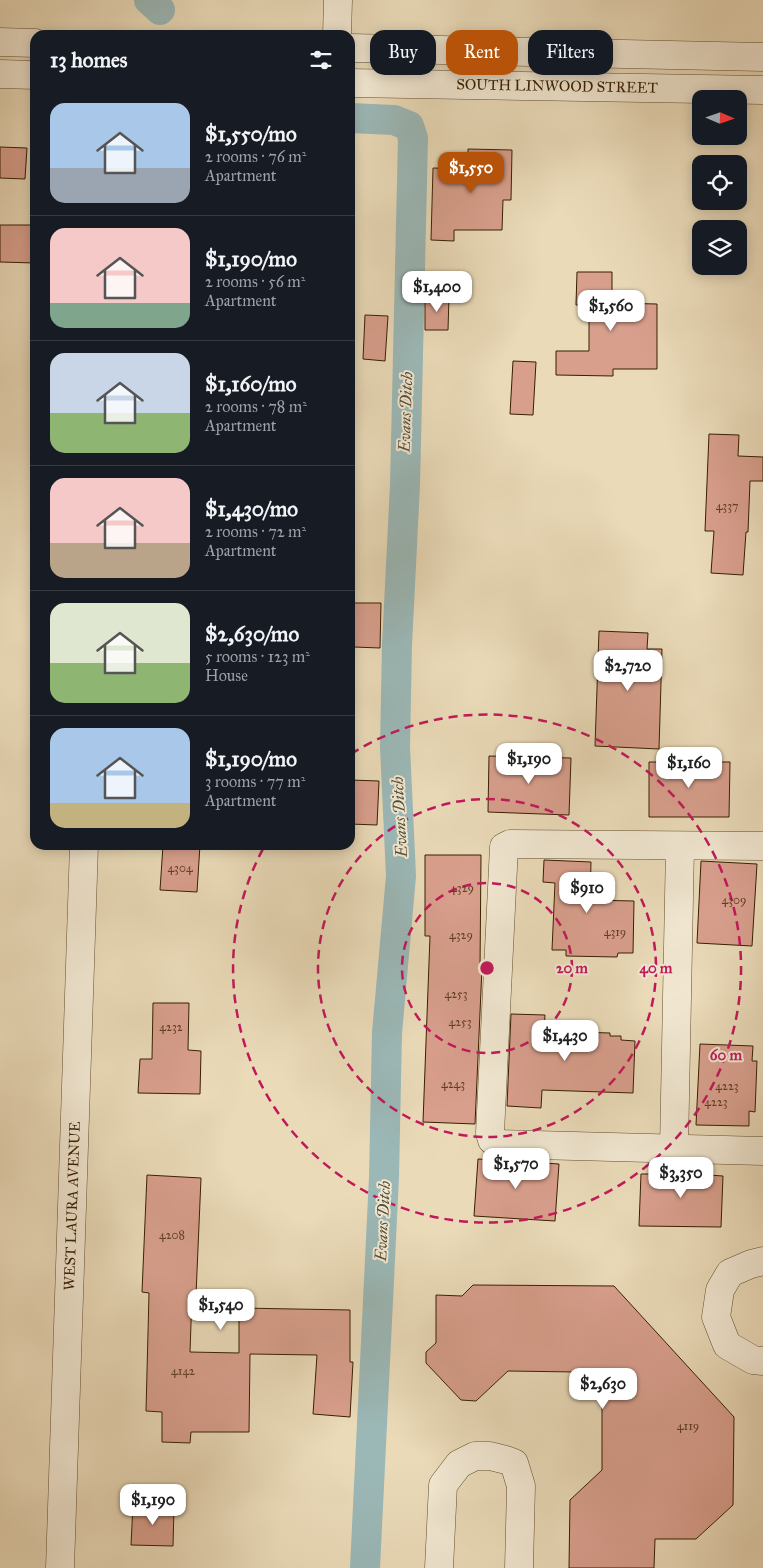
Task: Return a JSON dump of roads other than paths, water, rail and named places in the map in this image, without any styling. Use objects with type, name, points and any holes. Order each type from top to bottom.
[{"type":"street","points":[[338,0],[338,30]]},
{"type":"street","points":[[0,42],[30,43]]},
{"type":"street","points":[[355,48],[763,57]]},
{"type":"street","points":[[0,74],[30,74]]},
{"type":"street","name":"SOUTH LINWOOD STREET","points":[[355,83],[763,90]]},
{"type":"street","points":[[763,846],[510,844],[504,847],[490,1133],[492,1140],[502,1144],[763,1151]]},
{"type":"street","points":[[674,1148],[680,846]]},
{"type":"street","name":"WEST LAURA AVENUE","points":[[60,1568],[84,850]]},
{"type":"street","points":[[763,1261],[730,1273],[720,1290],[716,1317],[727,1346],[753,1360],[763,1361]]},
{"type":"street","points":[[439,1568],[443,1484],[459,1464],[475,1456],[490,1456],[514,1464],[521,1486],[519,1568]]},
{"type":"waterway","name":"Evans Ditch","points":[[149,0],[160,10]]},
{"type":"waterway","name":"Evans Ditch","points":[[355,118],[394,120],[409,126],[413,138],[405,485],[397,645],[395,747],[401,876],[387,1033],[384,1177],[365,1568]]}]
